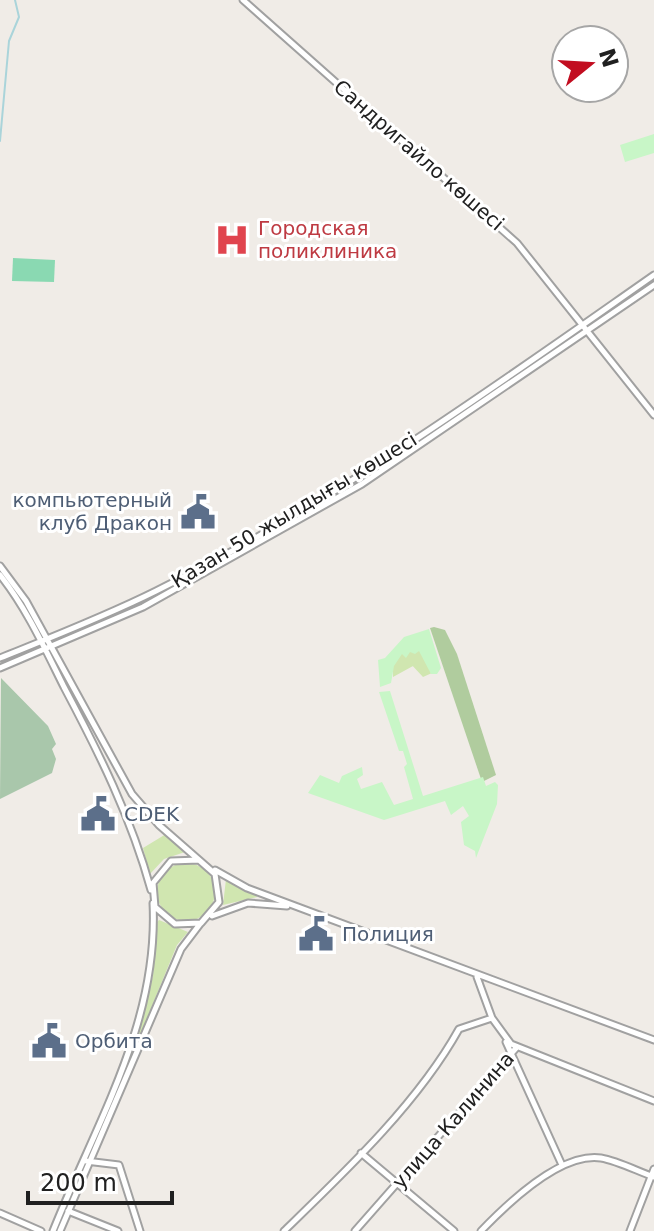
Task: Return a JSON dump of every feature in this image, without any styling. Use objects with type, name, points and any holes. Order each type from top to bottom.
[{"type":"street","name":"Сандригайло көшесі","points":[[243,0],[487,213],[534,261],[587,330]]},
{"type":"street","name":"Қазан 50 жылдығы көшесі","points":[[0,668],[143,607],[362,484],[587,330],[642,288],[654,275]]},
{"type":"street","name":"Қазан 50 жылдығы көшесі","points":[[0,658],[157,591],[359,476],[582,323],[642,288],[654,285]]},
{"type":"street","points":[[587,330],[654,415]]},
{"type":"street","points":[[549,347],[553,354]]},
{"type":"street","points":[[423,434],[427,441]]},
{"type":"street","points":[[0,566],[48,647],[119,795],[160,914],[175,924],[201,923]]},
{"type":"street","points":[[199,567],[204,575]]},
{"type":"street","points":[[0,575],[23,603]]},
{"type":"street","points":[[65,682],[132,794],[159,825],[209,867],[247,888],[654,1040]]},
{"type":"street","points":[[60,1231],[143,1014],[151,973],[152,896],[163,867],[180,858],[199,860]]},
{"type":"street","points":[[208,918],[220,893],[209,867]]},
{"type":"street","points":[[53,1231],[181,949],[208,918],[248,903],[296,907]]},
{"type":"street","points":[[477,976],[492,1018],[512,1053],[562,1165]]},
{"type":"street","points":[[284,1231],[361,1153],[442,1059],[459,1029],[492,1018]]},
{"type":"street","points":[[505,1040],[517,1047]]},
{"type":"street","name":"улица Калинина","points":[[355,1231],[517,1047],[654,1101]]},
{"type":"street","points":[[361,1153],[454,1231]]},
{"type":"street","points":[[481,1231],[500,1212],[562,1165],[599,1158],[653,1174],[630,1231]]},
{"type":"street","points":[[86,1161],[119,1165],[140,1231]]},
{"type":"street","points":[[68,1211],[118,1231]]},
{"type":"street","points":[[0,1213],[41,1231]]},
{"type":"green space","points":[[654,134],[654,153],[625,162],[620,145]]},
{"type":"green space","points":[[13,258],[55,260],[54,282],[12,281]]},
{"type":"green space","points":[[430,628],[445,630],[457,654],[496,775],[482,782]]},
{"type":"green space","points":[[429,629],[441,668],[437,674],[431,674],[419,651],[415,654],[410,652],[406,658],[402,654],[394,666],[391,683],[380,687],[378,660],[385,658],[404,637]]},
{"type":"green space","points":[[419,648],[432,673],[423,677],[413,666],[393,677],[393,664],[402,652]]},
{"type":"green space","points":[[1,678],[48,726],[56,744],[52,749],[56,759],[52,773],[0,799]]},
{"type":"green space","points":[[390,691],[423,796],[483,777],[486,786],[495,782],[498,785],[497,804],[476,858],[475,851],[464,845],[461,822],[469,816],[463,806],[451,815],[445,801],[384,820],[308,793],[320,775],[339,783],[342,776],[362,767],[363,775],[357,779],[361,789],[382,782],[394,805],[413,799],[403,751],[399,751],[379,692]]},
{"type":"green space","points":[[166,834],[185,852],[164,859],[150,874],[143,848]]},
{"type":"green space","points":[[186,863],[207,871],[215,892],[207,913],[186,921],[165,913],[157,892],[165,871]]},
{"type":"green space","points":[[226,879],[256,894],[257,897],[223,905]]},
{"type":"green space","points":[[159,920],[188,932],[177,945],[129,1062],[153,976],[156,923]]},
{"type":"waterway","points":[[0,141],[9,41],[19,17],[15,0]]},
{"type":"place","name":"Городская поликлиника","points":[[232,240]]},
{"type":"place","name":"компьютерный клуб Дракон","points":[[198,512]]},
{"type":"place","name":"CDEK","points":[[98,814]]},
{"type":"place","name":"Полиция","points":[[316,934]]},
{"type":"place","name":"Орбита","points":[[49,1041]]}]
